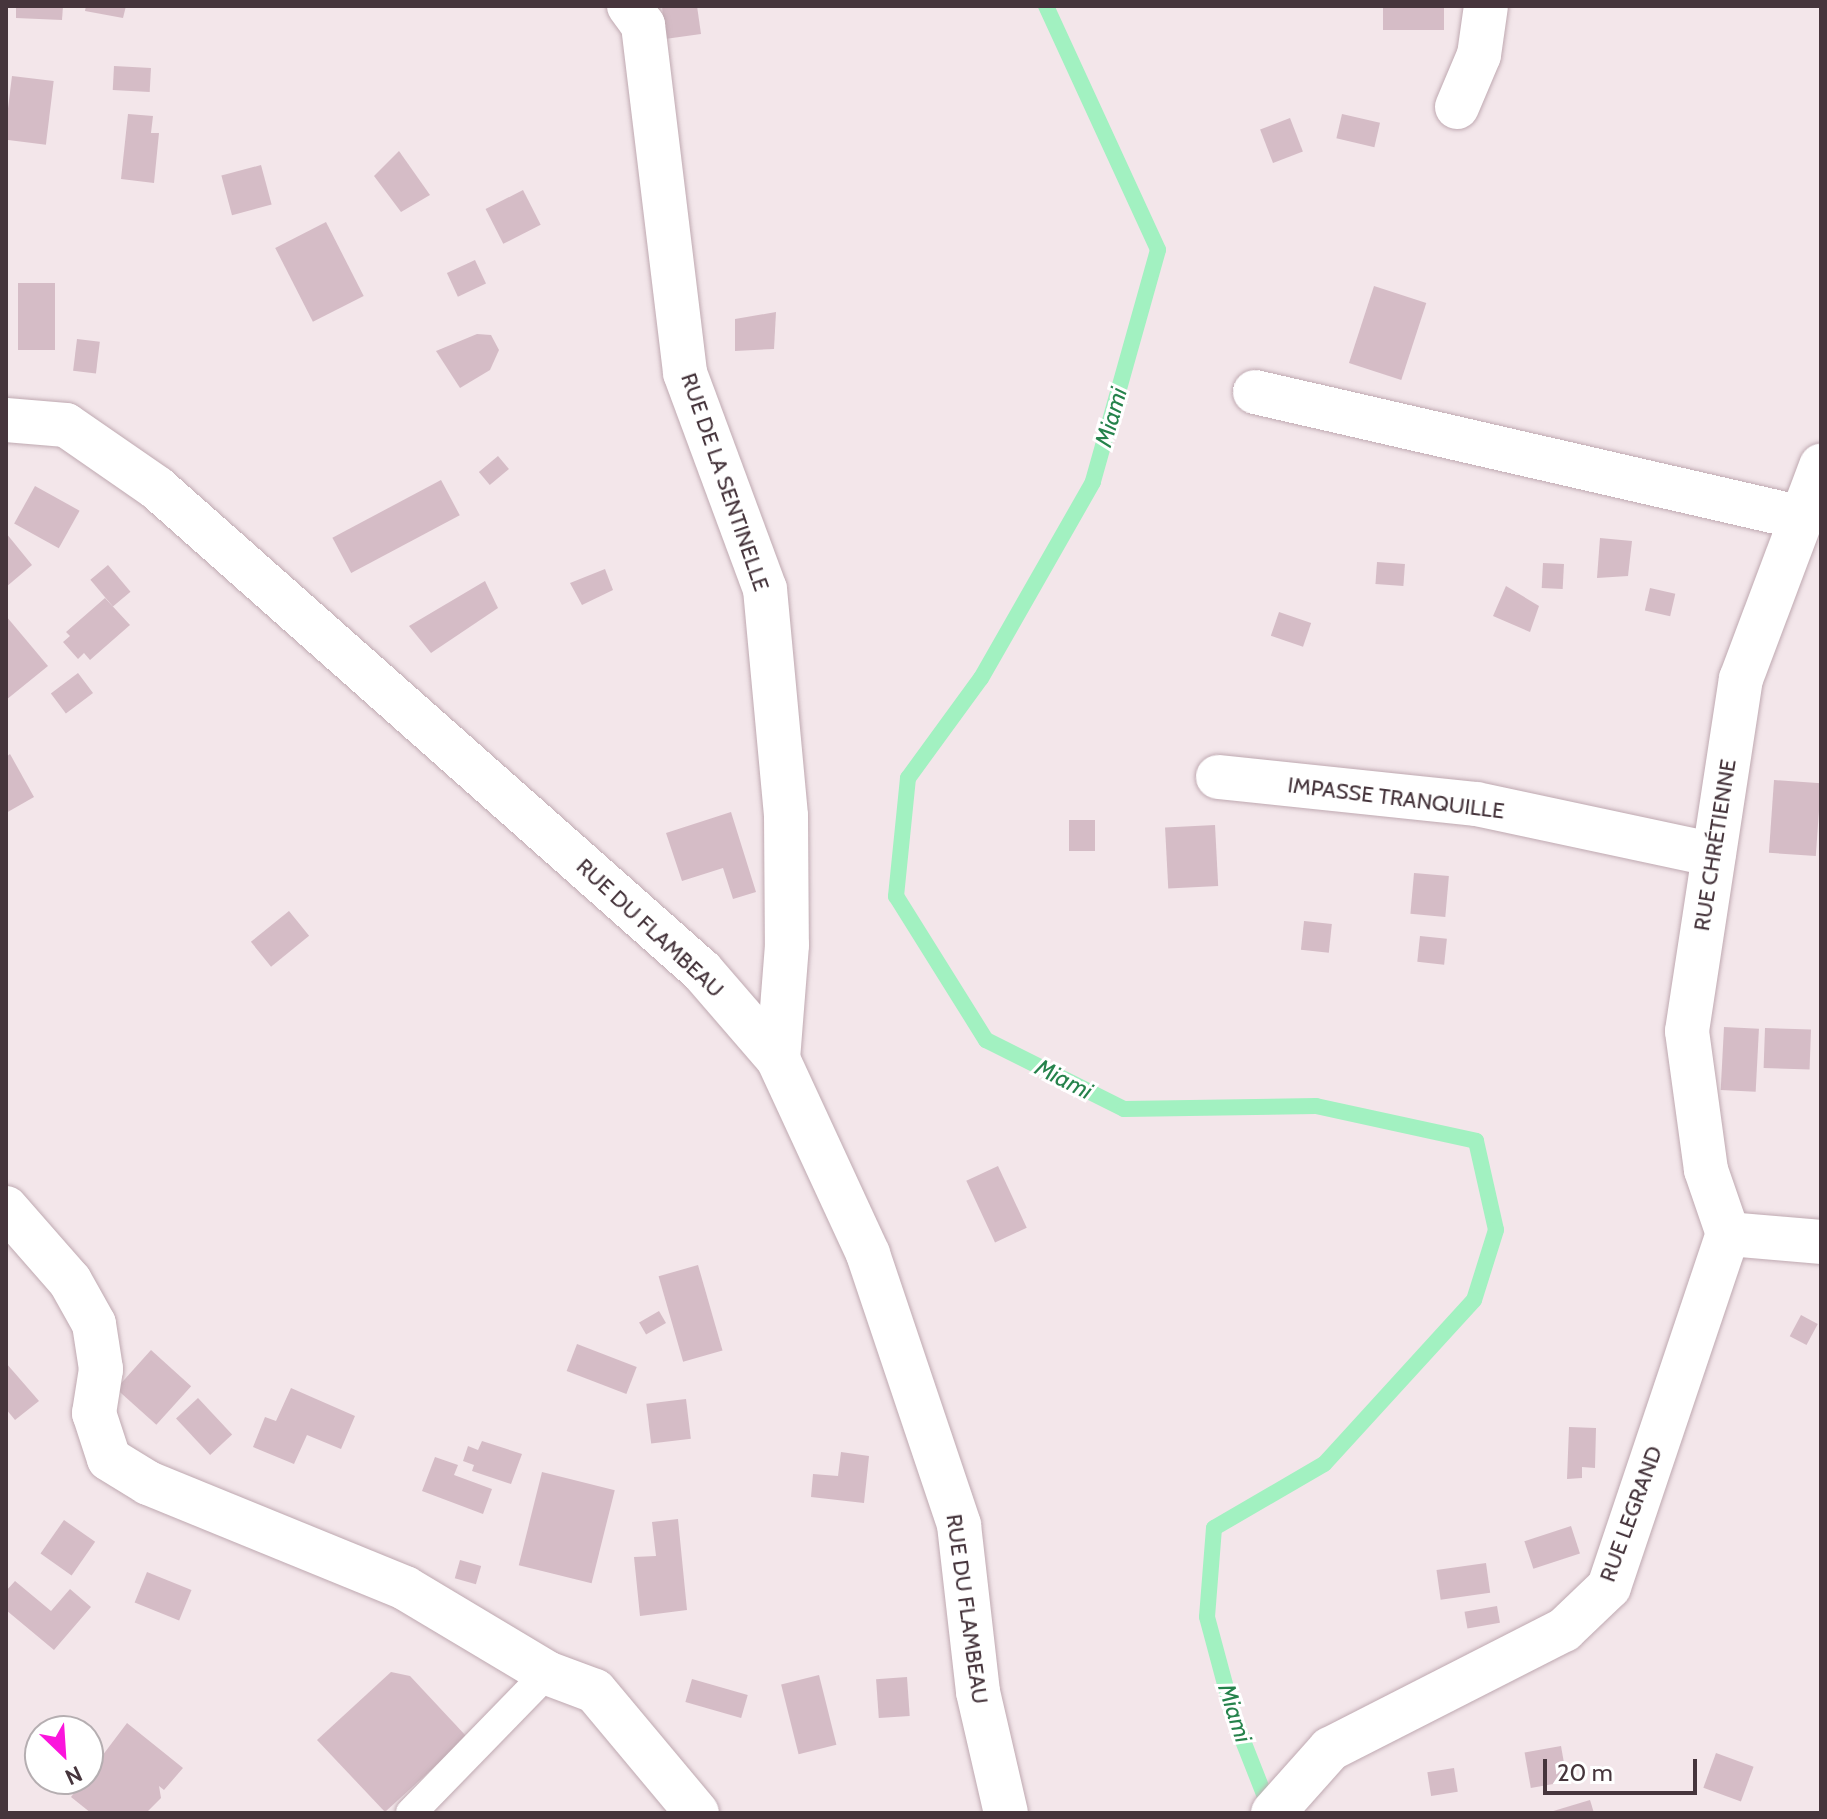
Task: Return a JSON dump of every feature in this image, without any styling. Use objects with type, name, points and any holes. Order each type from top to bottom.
[{"type":"street","name":"RUE DE LA SENTINELLE","points":[[629,6],[643,25],[685,373],[765,589],[786,816],[787,945],[778,1059]]},
{"type":"street","points":[[1457,107],[1479,55],[1486,6]]},
{"type":"street","points":[[1255,392],[1798,517]]},
{"type":"street","name":"RUE DU FLAMBEAU","points":[[6,420],[66,425],[157,488],[702,971],[778,1059],[868,1254],[959,1525],[978,1692],[1006,1813]]},
{"type":"street","name":"RUE CHRÉTIENNE","points":[[1728,1234],[1706,1170],[1687,1031],[1741,679],[1798,517],[1821,466]]},
{"type":"street","name":"IMPASSE TRANQUILLE","points":[[1218,777],[1477,804],[1714,855]]},
{"type":"street","points":[[6,1208],[70,1281],[94,1324],[101,1369],[94,1413],[109,1459],[148,1483],[405,1588],[547,1673],[595,1691],[697,1813]]},
{"type":"street","points":[[1728,1234],[1821,1242]]},
{"type":"street","name":"RUE LEGRAND","points":[[1273,1813],[1330,1749],[1564,1630],[1609,1587],[1728,1234]]},
{"type":"lane","points":[[411,1813],[547,1673]]},
{"type":"building","points":[[16,6],[63,6],[62,20],[16,18]]},
{"type":"building","points":[[86,6],[126,6],[123,18],[85,11]]},
{"type":"building","points":[[662,6],[697,6],[701,34],[665,39]]},
{"type":"building","points":[[1383,6],[1444,6],[1444,30],[1383,30]]},
{"type":"building","points":[[114,66],[151,68],[150,92],[113,90]]},
{"type":"building","points":[[12,76],[54,81],[46,145],[6,140]]},
{"type":"building","points":[[128,114],[153,116],[151,133],[159,133],[154,183],[121,179]]},
{"type":"building","points":[[1342,114],[1380,123],[1374,147],[1336,138]]},
{"type":"building","points":[[1290,118],[1303,152],[1273,163],[1260,129]]},
{"type":"building","points":[[399,151],[430,195],[401,212],[374,176]]},
{"type":"building","points":[[261,165],[272,205],[232,215],[221,176]]},
{"type":"building","points":[[523,190],[541,225],[503,244],[486,209]]},
{"type":"building","points":[[326,222],[364,296],[313,322],[275,248]]},
{"type":"building","points":[[475,260],[486,284],[458,297],[447,273]]},
{"type":"building","points":[[18,283],[55,283],[55,350],[18,350]]},
{"type":"building","points":[[1374,286],[1426,303],[1401,380],[1349,363]]},
{"type":"building","points":[[776,312],[774,349],[735,351],[735,319]]},
{"type":"building","points":[[477,334],[491,335],[499,350],[490,370],[460,388],[436,351]]},
{"type":"building","points":[[77,339],[100,342],[96,374],[73,371]]},
{"type":"building","points":[[498,456],[509,469],[490,485],[479,472]]},
{"type":"building","points":[[441,480],[460,515],[351,573],[332,538]]},
{"type":"building","points":[[35,486],[80,511],[59,548],[14,524]]},
{"type":"building","points":[[6,533],[32,565],[6,587]]},
{"type":"building","points":[[1600,538],[1632,541],[1628,576],[1597,578]]},
{"type":"building","points":[[1377,562],[1405,564],[1403,586],[1375,584]]},
{"type":"building","points":[[1543,563],[1564,564],[1563,589],[1542,588]]},
{"type":"building","points":[[108,565],[130,592],[113,607],[90,580]]},
{"type":"building","points":[[605,569],[613,590],[582,605],[570,583]]},
{"type":"building","points":[[485,581],[498,608],[431,653],[409,626]]},
{"type":"building","points":[[1506,586],[1539,606],[1530,632],[1493,616]]},
{"type":"building","points":[[1650,588],[1675,594],[1670,616],[1645,610]]},
{"type":"building","points":[[105,598],[130,625],[90,660],[84,653],[78,659],[63,642],[70,636],[66,632]]},
{"type":"building","points":[[1279,612],[1311,623],[1303,647],[1271,636]]},
{"type":"building","points":[[6,616],[48,666],[6,700]]},
{"type":"building","points":[[78,673],[93,693],[66,713],[51,693]]},
{"type":"building","points":[[10,754],[34,797],[6,813],[6,757]]},
{"type":"building","points":[[1774,780],[1821,783],[1816,856],[1769,853]]},
{"type":"building","points":[[731,812],[756,892],[733,899],[723,868],[682,881],[666,833]]},
{"type":"building","points":[[1069,820],[1095,820],[1095,851],[1069,851]]},
{"type":"building","points":[[1215,825],[1218,886],[1168,889],[1165,828]]},
{"type":"building","points":[[1414,873],[1449,876],[1445,917],[1410,914]]},
{"type":"building","points":[[289,911],[309,936],[271,967],[251,942]]},
{"type":"building","points":[[1304,921],[1332,924],[1329,953],[1301,950]]},
{"type":"building","points":[[1420,936],[1447,939],[1444,965],[1417,962]]},
{"type":"building","points":[[1724,1027],[1759,1029],[1756,1092],[1721,1090]]},
{"type":"building","points":[[1765,1028],[1811,1030],[1810,1070],[1764,1068]]},
{"type":"building","points":[[998,1166],[1027,1228],[995,1242],[966,1181]]},
{"type":"building","points":[[698,1265],[723,1351],[683,1362],[659,1276]]},
{"type":"building","points":[[659,1311],[666,1323],[646,1335],[639,1322]]},
{"type":"building","points":[[1801,1315],[1818,1324],[1807,1345],[1790,1336]]},
{"type":"building","points":[[577,1344],[637,1367],[626,1394],[567,1371]]},
{"type":"building","points":[[151,1350],[191,1386],[156,1425],[116,1389]]},
{"type":"building","points":[[6,1363],[39,1401],[15,1420],[6,1409]]},
{"type":"building","points":[[291,1388],[355,1416],[341,1449],[307,1435],[294,1464],[253,1447],[265,1417],[276,1421]]},
{"type":"building","points":[[198,1398],[232,1435],[210,1455],[176,1418]]},
{"type":"building","points":[[686,1399],[691,1439],[651,1444],[646,1404]]},
{"type":"building","points":[[1569,1427],[1596,1428],[1595,1468],[1582,1467],[1582,1478],[1567,1479]]},
{"type":"building","points":[[482,1441],[522,1454],[511,1484],[472,1471],[474,1465],[463,1461],[468,1446],[478,1450]]},
{"type":"building","points":[[841,1452],[869,1456],[864,1503],[811,1497],[813,1474],[838,1476]]},
{"type":"building","points":[[435,1457],[458,1465],[454,1475],[492,1489],[483,1514],[422,1491]]},
{"type":"building","points":[[542,1472],[615,1490],[592,1583],[519,1565]]},
{"type":"building","points":[[678,1519],[687,1610],[640,1616],[634,1557],[656,1556],[652,1522]]},
{"type":"building","points":[[64,1520],[95,1542],[72,1575],[40,1554]]},
{"type":"building","points":[[1571,1526],[1580,1554],[1533,1569],[1524,1541]]},
{"type":"building","points":[[460,1560],[481,1566],[476,1584],[455,1578]]},
{"type":"building","points":[[1486,1563],[1490,1593],[1441,1600],[1436,1570]]},
{"type":"building","points":[[147,1572],[192,1590],[179,1621],[135,1603]]},
{"type":"building","points":[[15,1581],[51,1611],[70,1589],[91,1607],[54,1650],[6,1610],[6,1591]]},
{"type":"building","points":[[1497,1606],[1500,1623],[1467,1628],[1465,1612]]},
{"type":"building","points":[[391,1672],[410,1676],[467,1737],[385,1812],[317,1740]]},
{"type":"building","points":[[819,1675],[836,1745],[799,1754],[781,1684]]},
{"type":"building","points":[[907,1677],[910,1716],[879,1718],[876,1679]]},
{"type":"building","points":[[692,1679],[748,1695],[741,1718],[685,1702]]},
{"type":"building","points":[[127,1723],[183,1768],[164,1790],[159,1786],[161,1798],[146,1813],[91,1813],[71,1797],[104,1795],[104,1753]]},
{"type":"building","points":[[1561,1746],[1567,1781],[1531,1788],[1525,1752]]},
{"type":"building","points":[[1716,1753],[1754,1767],[1741,1801],[1703,1788]]},
{"type":"building","points":[[1454,1768],[1458,1792],[1431,1796],[1427,1772]]},
{"type":"building","points":[[1590,1800],[1594,1813],[1550,1813],[1550,1812]]},
{"type":"waterway","name":"Miami","points":[[1046,6],[1158,250],[1093,482],[981,678],[908,778],[896,896],[986,1040],[1124,1109],[1316,1106],[1476,1141],[1496,1230],[1474,1300],[1324,1464],[1214,1528],[1207,1617],[1234,1718],[1271,1812]]}]
